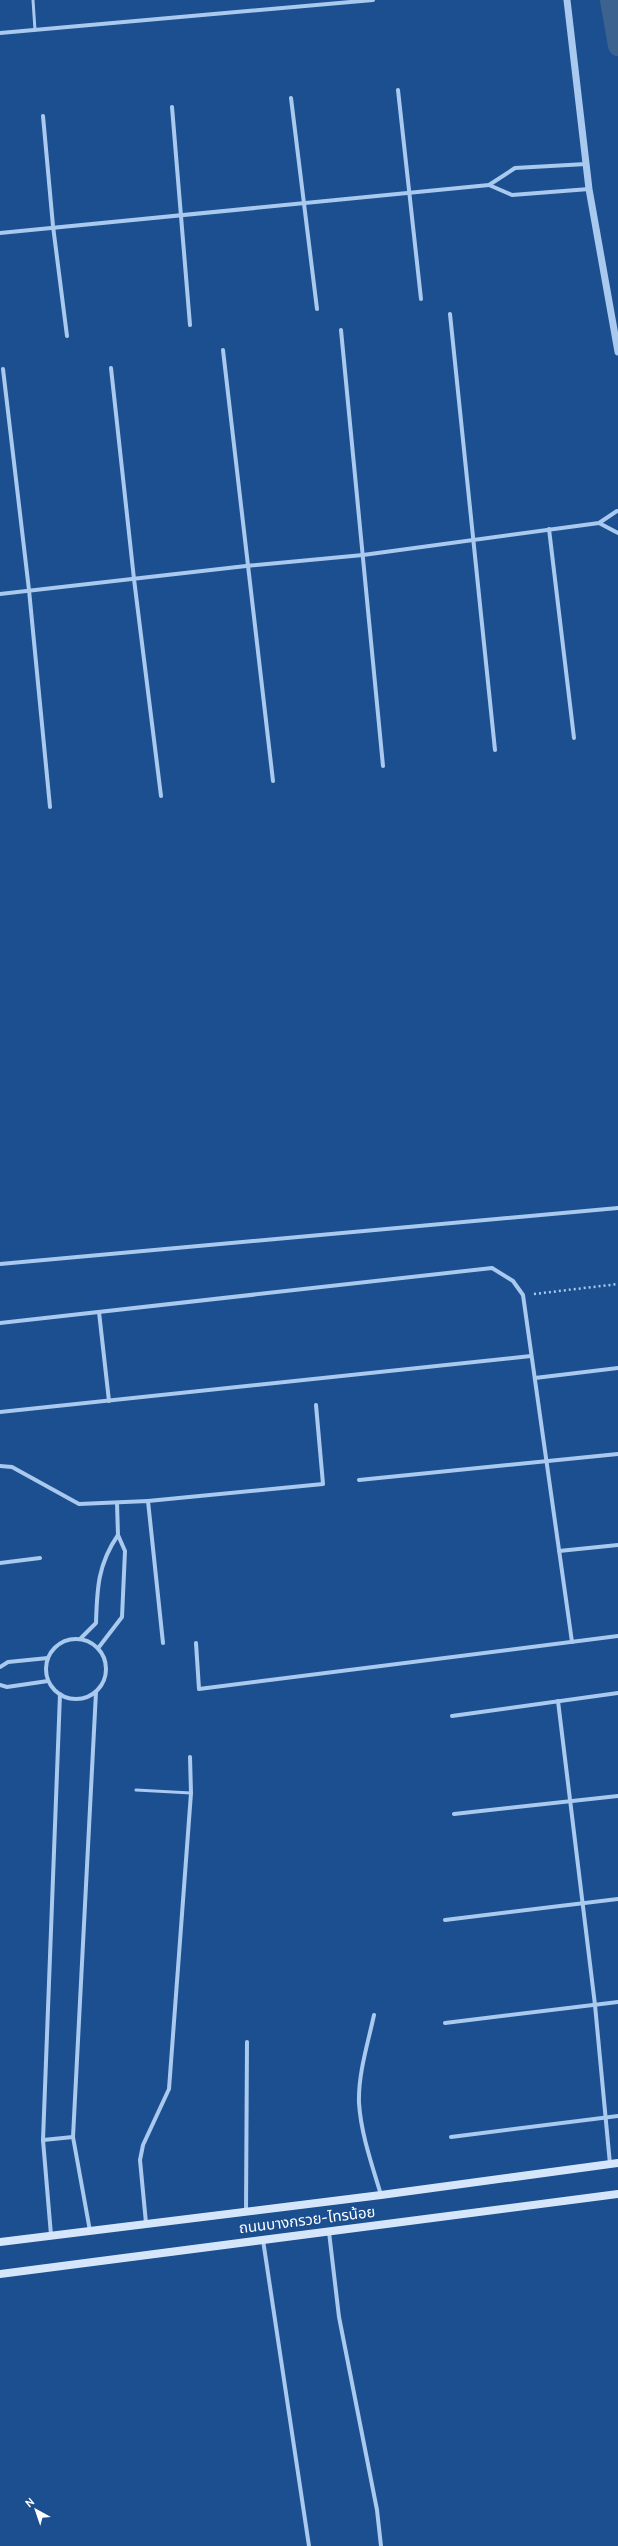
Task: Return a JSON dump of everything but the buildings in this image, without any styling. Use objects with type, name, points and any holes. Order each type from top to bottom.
[{"type":"main road","name":"ถนนบางกรวย-ไทรน้อย","points":[[0,2242],[381,2195],[614,2164]]},
{"type":"main road","name":"ถนนบางกรวย-ไทรน้อย","points":[[0,2274],[618,2194]]},
{"type":"street","points":[[0,33],[373,0]]},
{"type":"street","points":[[567,0],[589,189],[618,352]]},
{"type":"street","points":[[398,90],[421,299]]},
{"type":"street","points":[[290,98],[317,309]]},
{"type":"street","points":[[172,107],[190,325]]},
{"type":"street","points":[[44,116],[53,226],[67,336]]},
{"type":"street","points":[[489,185],[515,168],[586,164]]},
{"type":"street","points":[[0,233],[53,226],[408,191],[489,185],[512,195],[589,189]]},
{"type":"street","points":[[450,314],[495,750]]},
{"type":"street","points":[[341,330],[383,766]]},
{"type":"street","points":[[223,350],[246,566],[273,781]]},
{"type":"street","points":[[111,368],[134,579],[161,796]]},
{"type":"street","points":[[3,369],[29,590],[50,807]]},
{"type":"street","points":[[0,594],[246,566],[363,556],[474,539],[599,523],[617,511]]},
{"type":"street","points":[[599,523],[618,533]]},
{"type":"street","points":[[549,529],[574,738]]},
{"type":"street","points":[[0,1264],[618,1208]]},
{"type":"street","points":[[0,1323],[492,1268],[513,1281],[523,1295],[572,1642]]},
{"type":"street","points":[[99,1312],[109,1401]]},
{"type":"street","points":[[0,1412],[531,1356]]},
{"type":"street","points":[[534,1378],[618,1368]]},
{"type":"street","points":[[0,1466],[12,1467],[79,1504],[148,1501],[323,1484],[316,1405]]},
{"type":"street","points":[[359,1480],[618,1454]]},
{"type":"street","points":[[148,1501],[163,1643]]},
{"type":"street","points":[[99,1647],[122,1617],[125,1551],[118,1535],[117,1503]]},
{"type":"street","points":[[81,1638],[96,1623],[97,1585],[106,1552],[118,1535]]},
{"type":"street","points":[[559,1552],[618,1545]]},
{"type":"street","points":[[0,1563],[40,1558]]},
{"type":"street","points":[[196,1643],[199,1689],[618,1636]]},
{"type":"street","points":[[70,1638],[81,1638],[99,1647],[104,1655],[107,1673],[103,1683],[96,1692],[87,1697],[77,1699],[60,1694],[48,1681],[46,1672],[48,1658],[59,1643],[70,1638]]},
{"type":"street","points":[[0,1667],[8,1662],[48,1658]]},
{"type":"street","points":[[0,1685],[7,1687],[48,1681]]},
{"type":"street","points":[[90,2231],[73,2137],[96,1692]]},
{"type":"street","points":[[452,1716],[618,1693]]},
{"type":"street","points":[[51,2236],[43,2140],[60,1694]]},
{"type":"street","points":[[558,1701],[595,2005],[605,2118],[614,2164]]},
{"type":"street","points":[[146,2224],[140,2160],[143,2145],[169,2088],[191,1792],[190,1757]]},
{"type":"street","points":[[454,1814],[618,1796]]},
{"type":"street","points":[[445,1920],[618,1899]]},
{"type":"street","points":[[445,2023],[618,2002]]},
{"type":"street","points":[[374,2015],[361,2079],[359,2102],[362,2128],[381,2195]]},
{"type":"street","points":[[246,2211],[247,2042]]},
{"type":"street","points":[[451,2137],[618,2116]]},
{"type":"street","points":[[43,2140],[73,2137]]},
{"type":"street","points":[[328,2232],[339,2317],[377,2510],[381,2546]]},
{"type":"street","points":[[263,2240],[309,2546]]},
{"type":"lane","points":[[33,0],[35,30]]},
{"type":"lane","points":[[136,1790],[191,1792]]},
{"type":"path","points":[[523,1295],[618,1284]]},
{"type":"waterway","points":[[610,0],[618,46]]}]
